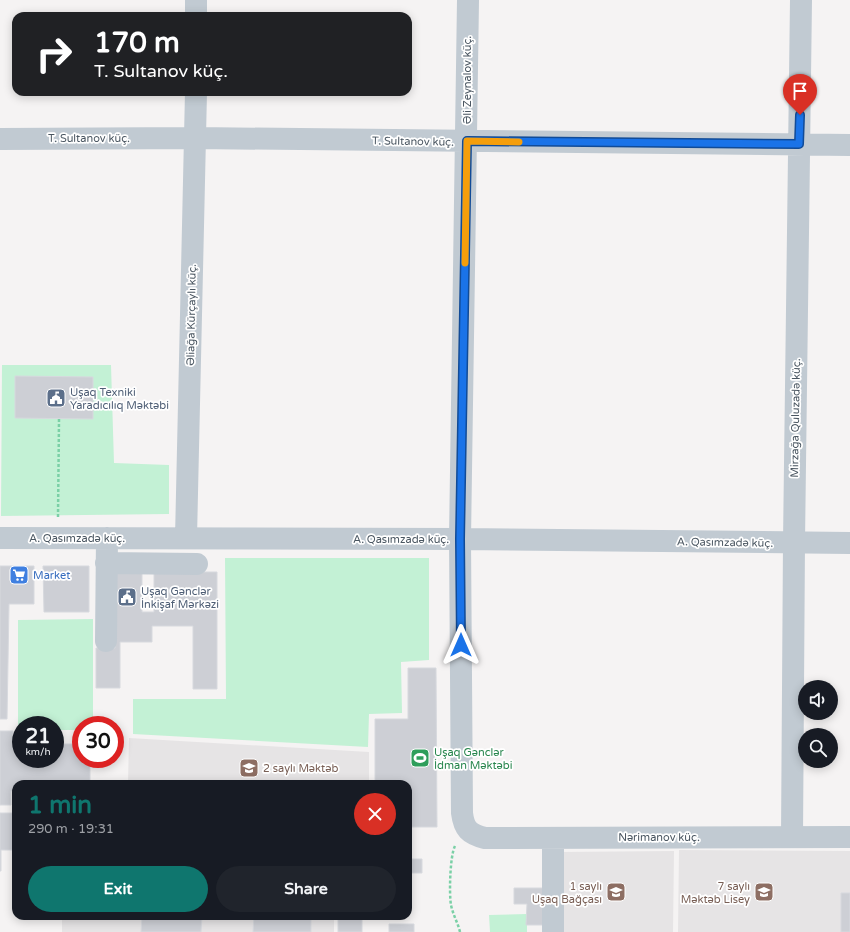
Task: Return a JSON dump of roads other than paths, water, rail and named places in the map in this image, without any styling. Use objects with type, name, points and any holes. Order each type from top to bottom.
[{"type":"street","points":[[196,0],[196,12]]},
{"type":"street","name":"Əli Zeynalov küç.","points":[[468,0],[460,539],[462,813],[464,823],[469,831]]},
{"type":"street","name":"Mirzağa Quluzadə küç.","points":[[792,837],[801,0]]},
{"type":"street","name":"Əliağa Kürçaylı küç.","points":[[186,538],[196,96]]},
{"type":"street","name":"T. Sultanov küç.","points":[[0,139],[196,138],[850,145]]},
{"type":"street","name":"A. Qasımzadə küç.","points":[[0,538],[460,539],[850,543]]},
{"type":"street","points":[[106,641],[107,538]]},
{"type":"street","points":[[106,563],[197,564]]},
{"type":"street","name":"Nərimanov küç.","points":[[469,831],[476,836],[485,838],[850,837]]},
{"type":"street","points":[[553,838],[553,931]]},
{"type":"place","name":"Uşaq Texniki Yaradıcılıq Məktəbi","points":[[56,398]]},
{"type":"place","name":"Market","points":[[19,575]]},
{"type":"place","name":"Uşaq Gənclər İnkişaf Mərkəzi","points":[[127,597]]},
{"type":"place","name":"Uşaq Gənclər İdman Məktəbi","points":[[420,758]]},
{"type":"place","name":"2 saylı Məktəb","points":[[249,768]]},
{"type":"place","name":"1 saylı Uşaq Bağçası","points":[[616,892]]},
{"type":"place","name":"7 saylı Məktəb Lisey","points":[[764,892]]}]
